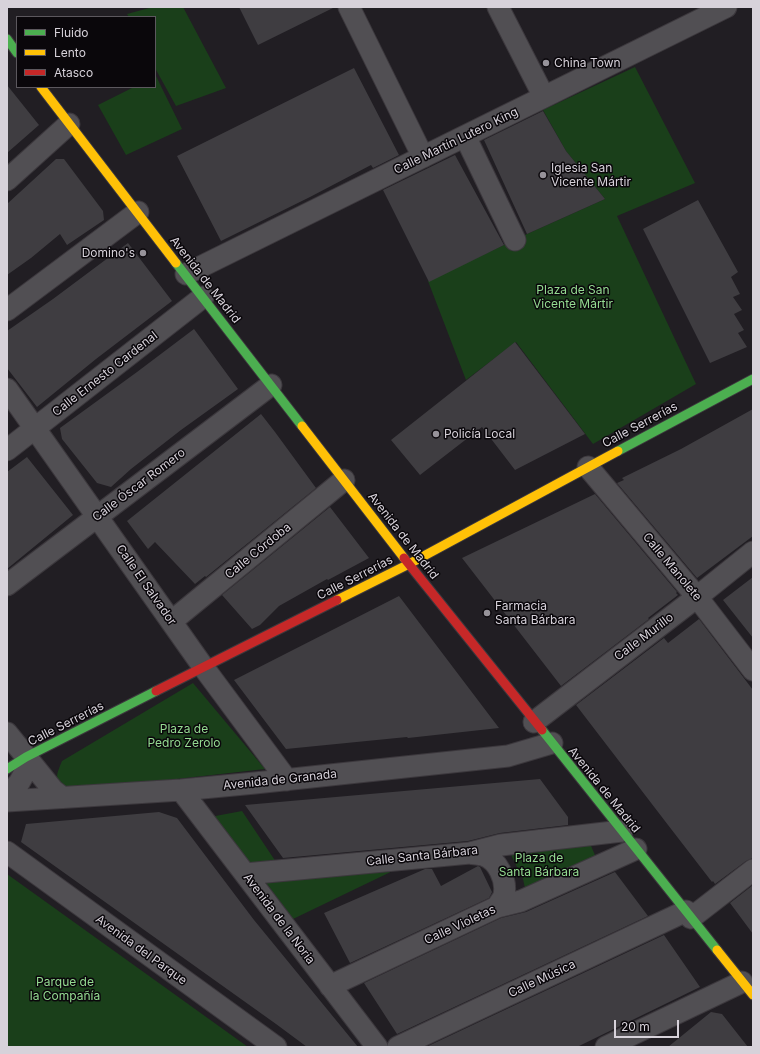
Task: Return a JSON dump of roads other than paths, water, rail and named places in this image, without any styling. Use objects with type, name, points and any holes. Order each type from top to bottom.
[{"type":"main road","points":[[7,39],[16,52]]},
{"type":"main road","name":"Avenida de Madrid","points":[[42,88],[409,564],[748,988]]},
{"type":"main road","name":"Calle Serrerías","points":[[7,770],[26,757],[409,564],[753,379]]},
{"type":"street","points":[[349,7],[423,157]]},
{"type":"street","points":[[498,7],[544,97]]},
{"type":"street","name":"Calle Martín Lutero King","points":[[186,274],[726,7]]},
{"type":"street","points":[[7,180],[69,124]]},
{"type":"street","points":[[465,136],[515,240]]},
{"type":"street","points":[[7,310],[138,212]]},
{"type":"street","name":"Calle Ernesto Cardenal","points":[[7,450],[203,297]]},
{"type":"street","name":"Calle Óscar Romero","points":[[7,585],[271,385]]},
{"type":"street","name":"Calle El Salvador","points":[[7,389],[204,668],[287,780]]},
{"type":"street","name":"Calle Manolete","points":[[588,467],[697,597],[753,670]]},
{"type":"street","name":"Calle Córdoba","points":[[172,621],[344,480]]},
{"type":"street","name":"Calle Murillo","points":[[534,722],[697,597],[753,552]]},
{"type":"street","points":[[7,733],[53,790],[62,797]]},
{"type":"street","name":"Avenida de Granada","points":[[7,801],[181,790],[287,780],[508,756],[552,743]]},
{"type":"street","points":[[7,795],[19,783],[25,772],[26,757]]},
{"type":"street","name":"Avenida de la Noria","points":[[181,790],[377,1047]]},
{"type":"street","name":"Calle Santa Bárbara","points":[[245,874],[470,853],[501,845],[622,831]]},
{"type":"street","name":"Calle Violetas","points":[[330,986],[497,906],[521,901],[636,849]]},
{"type":"street","name":"Avenida del Parque","points":[[7,852],[276,1047]]},
{"type":"street","points":[[470,853],[484,855],[495,864],[502,874],[504,896],[497,906]]},
{"type":"street","name":"Calle Música","points":[[398,1047],[688,914],[753,870]]},
{"type":"street","points":[[606,1047],[635,1041],[748,988]]},
{"type":"place","name":"China Town","points":[[546,63]]},
{"type":"place","name":"Iglesia San Vicente Mártir","points":[[543,175]]},
{"type":"place","name":"Domino's","points":[[143,253]]},
{"type":"place","name":"Policía Local","points":[[436,434]]},
{"type":"place","name":"Farmacia Santa Bárbara","points":[[487,613]]},
{"type":"park label","name":"Plaza de San Vicente Mártir","points":[[573,297]]},
{"type":"park label","name":"Plaza de Pedro Zerolo","points":[[184,736]]},
{"type":"park label","name":"Plaza de Santa Bárbara","points":[[539,865]]},
{"type":"park label","name":"Parque de la Compañía","points":[[65,989]]}]
